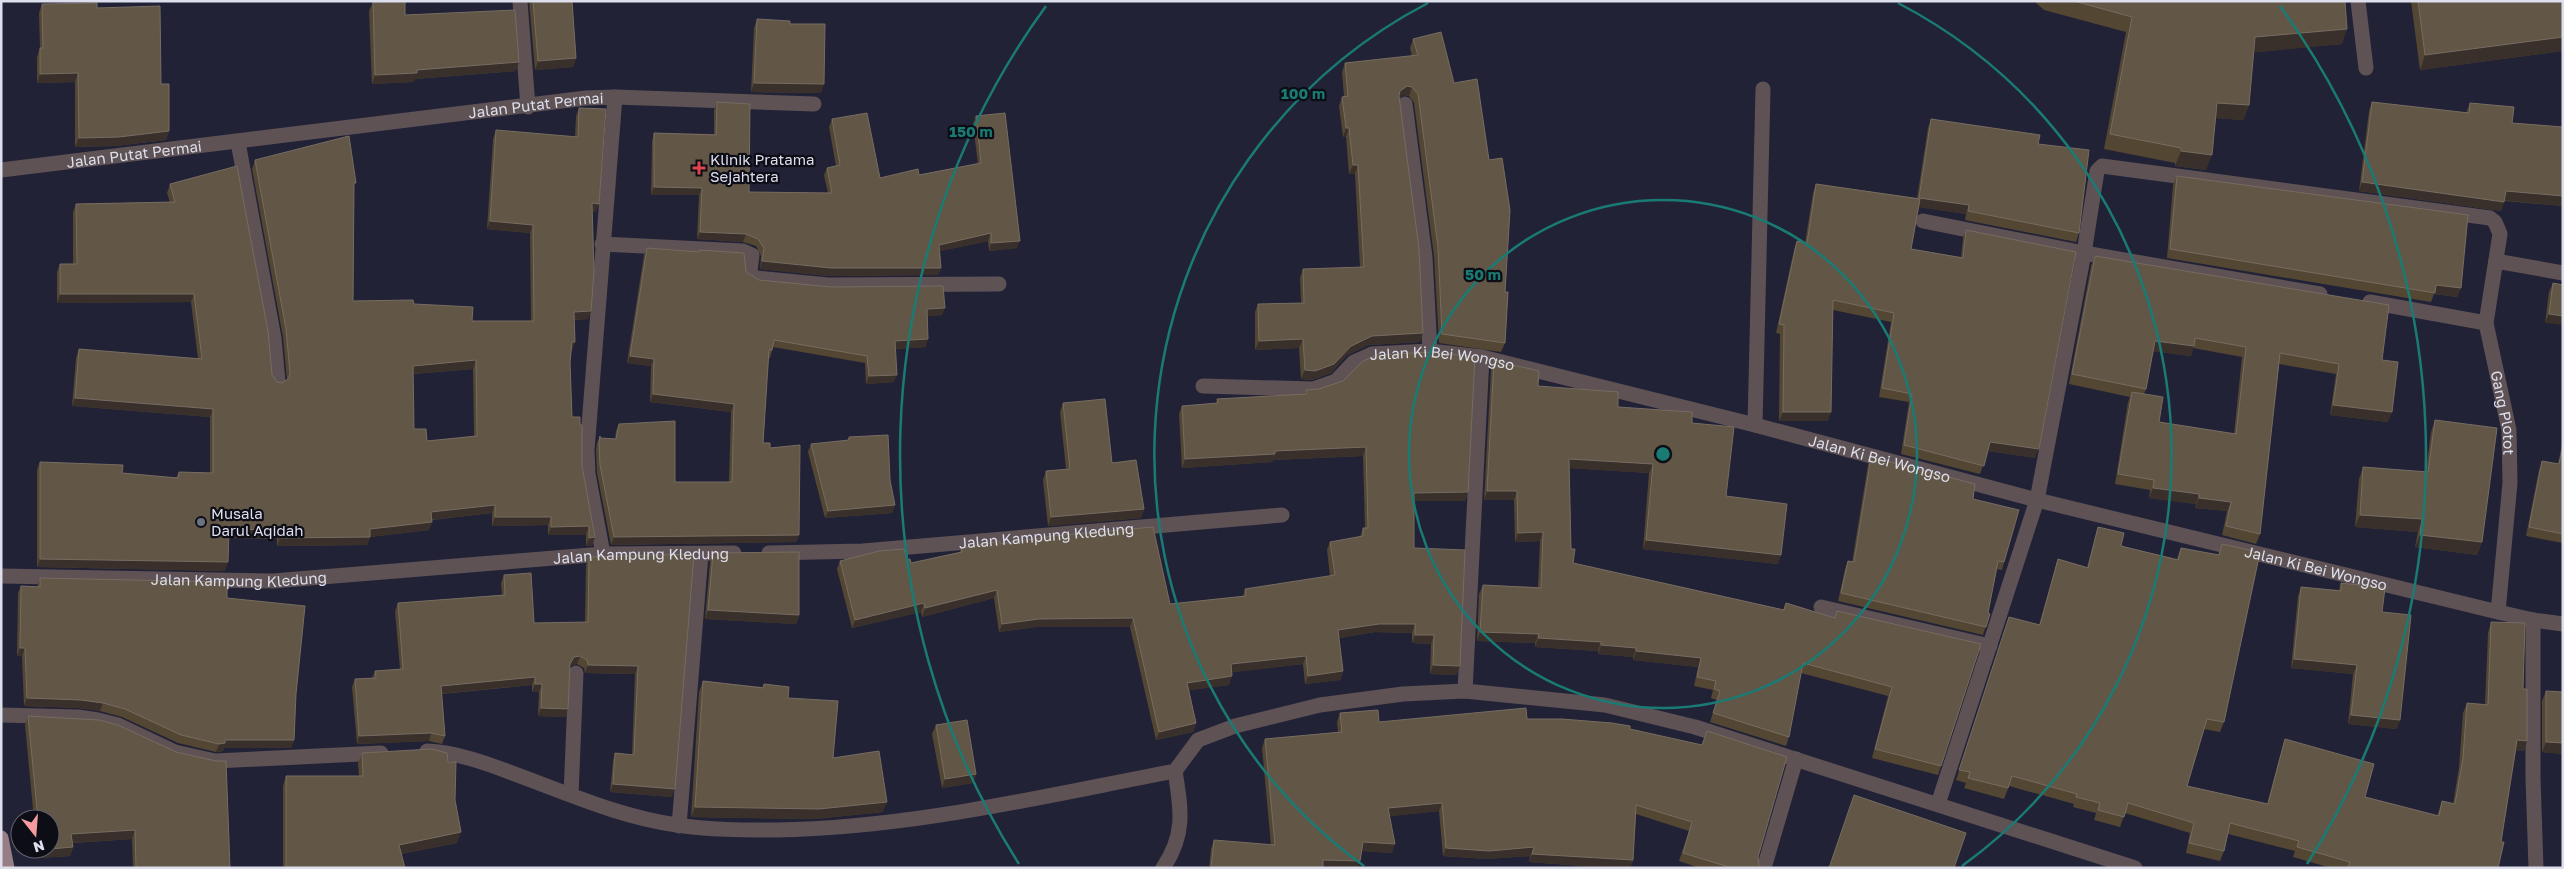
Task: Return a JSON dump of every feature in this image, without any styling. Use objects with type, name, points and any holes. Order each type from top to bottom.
[{"type":"main road","points":[[1,838],[8,868]]},
{"type":"street","points":[[520,1],[528,107]]},
{"type":"street","points":[[2358,1],[2366,68]]},
{"type":"street","points":[[1755,425],[1763,89]]},
{"type":"street","points":[[615,97],[814,104]]},
{"type":"street","name":"Jalan Putat Permai","points":[[1,170],[528,107],[586,98],[615,97],[587,450],[588,474],[602,554]]},
{"type":"street","points":[[1405,104],[1425,257],[1430,351]]},
{"type":"street","points":[[238,142],[274,338],[278,382]]},
{"type":"street","name":"Gang Plotot","points":[[2084,253],[2096,171],[2106,165],[2490,218],[2496,222],[2500,234],[2486,323],[2509,430],[2510,483],[2498,612]]},
{"type":"street","points":[[1923,221],[2084,253],[2339,297]]},
{"type":"street","points":[[602,244],[743,251],[752,254],[750,271],[752,276],[766,279],[828,285],[999,284]]},
{"type":"street","points":[[1938,804],[2037,500],[2084,253]]},
{"type":"street","points":[[2496,261],[2563,273]]},
{"type":"street","points":[[2359,300],[2486,323]]},
{"type":"street","name":"Jalan Ki Bei Wongso","points":[[1203,386],[1312,388],[1336,382],[1361,357],[1372,354],[1430,351],[1482,357],[1755,425],[2037,500],[2498,612],[2533,620],[2563,624]]},
{"type":"street","points":[[1465,692],[1482,357]]},
{"type":"street","name":"Jalan Kampung Kledung","points":[[1,576],[273,581],[602,554],[863,551],[1282,515]]},
{"type":"street","points":[[679,826],[702,554]]},
{"type":"street","points":[[1822,607],[1990,646]]},
{"type":"street","points":[[2533,620],[2533,778],[2536,868]]},
{"type":"street","points":[[571,795],[576,673]]},
{"type":"street","points":[[1,716],[78,717],[98,720],[118,725],[175,752],[215,761],[429,750],[491,766],[612,811],[679,826],[744,830],[810,830],[966,812],[1175,771],[1198,740],[1234,726],[1320,705],[1403,694],[1465,692],[1605,705],[1695,727],[2135,868]]},
{"type":"street","points":[[1764,868],[1796,759]]},
{"type":"street","points":[[1163,868],[1174,851],[1182,813],[1175,771]]},
{"type":"building","points":[[405,1],[405,15],[515,10],[519,62],[417,70],[417,73],[375,75],[373,2]]},
{"type":"building","points":[[533,1],[572,1],[576,58],[538,61]]},
{"type":"building","points":[[2074,1],[2345,1],[2347,29],[2255,37],[2249,105],[2217,103],[2212,155],[2181,151],[2181,148],[2110,134],[2132,17]]},
{"type":"building","points":[[2418,1],[2563,1],[2563,37],[2425,55]]},
{"type":"building","points":[[97,3],[97,8],[160,6],[161,84],[169,84],[169,131],[119,137],[79,138],[78,73],[40,74],[40,48],[43,48],[42,4]]},
{"type":"building","points":[[757,19],[790,21],[790,24],[825,24],[824,84],[754,83]]},
{"type":"building","points":[[1441,32],[1454,83],[1477,79],[1489,160],[1502,158],[1510,210],[1505,292],[1508,292],[1505,343],[1442,334],[1438,247],[1418,94],[1412,87],[1407,86],[1400,91],[1399,96],[1419,249],[1423,333],[1372,336],[1351,346],[1334,364],[1315,371],[1305,370],[1303,339],[1259,341],[1258,304],[1304,303],[1303,269],[1364,267],[1358,165],[1353,165],[1349,128],[1346,128],[1342,97],[1348,96],[1345,63],[1418,55],[1413,39]]},
{"type":"building","points":[[717,102],[750,104],[749,192],[832,193],[827,168],[840,165],[832,119],[867,113],[880,178],[918,169],[919,175],[981,163],[976,116],[1005,113],[1020,241],[991,243],[991,233],[939,245],[941,268],[831,268],[762,261],[764,248],[758,239],[746,234],[700,232],[702,188],[654,187],[654,133],[716,135]]},
{"type":"building","points":[[2372,102],[2469,113],[2470,103],[2514,107],[2512,123],[2563,127],[2563,196],[2506,191],[2504,202],[2362,182]]},
{"type":"building","points":[[579,108],[606,109],[599,204],[592,203],[594,272],[591,311],[574,312],[575,342],[572,342],[570,362],[572,417],[580,417],[580,425],[582,425],[582,466],[595,537],[589,538],[589,526],[551,527],[551,517],[495,517],[495,505],[431,512],[432,522],[370,529],[370,537],[280,538],[280,530],[229,529],[228,562],[40,559],[40,462],[123,465],[122,473],[178,478],[179,472],[213,473],[213,409],[75,398],[79,349],[202,359],[194,294],[60,294],[60,264],[77,264],[76,204],[175,202],[170,184],[237,166],[268,331],[272,375],[277,382],[282,383],[289,378],[290,373],[286,329],[255,160],[349,136],[356,183],[354,183],[353,301],[413,300],[414,304],[473,307],[472,321],[534,321],[533,225],[490,221],[496,130],[578,137]],"holes":[[[476,360],[477,436],[427,441],[426,429],[414,429],[413,366]]]},
{"type":"building","points":[[1931,119],[2040,135],[2038,144],[2089,150],[2079,233],[1968,211],[1969,205],[1919,198]]},
{"type":"building","points":[[2177,176],[2468,215],[2461,288],[2436,285],[2435,293],[2170,249]]},
{"type":"building","points":[[1816,184],[1920,199],[1911,249],[1963,258],[1966,230],[2076,252],[2039,449],[1990,442],[1984,466],[1904,445],[1912,394],[1882,388],[1894,313],[1833,300],[1831,412],[1783,412],[1784,325],[1779,324],[1797,241],[1807,243]]},
{"type":"building","points":[[647,248],[744,253],[746,272],[759,280],[831,287],[943,286],[945,308],[927,309],[928,339],[895,341],[897,375],[869,376],[867,356],[774,340],[772,350],[769,350],[763,443],[770,443],[770,448],[800,445],[799,535],[614,537],[600,465],[599,443],[600,436],[600,438],[616,439],[619,424],[675,421],[675,482],[732,482],[734,404],[653,394],[654,359],[630,356]]},
{"type":"building","points":[[2095,256],[2389,305],[2382,360],[2398,362],[2392,412],[2333,405],[2339,364],[2280,353],[2260,534],[2226,526],[2231,502],[2199,498],[2199,494],[2153,488],[2154,480],[2118,474],[2132,392],[2163,397],[2159,422],[2236,434],[2246,347],[2195,338],[2194,346],[2155,341],[2146,389],[2072,374]]},
{"type":"building","points":[[2553,283],[2563,285],[2563,316],[2549,314]]},
{"type":"building","points":[[1433,352],[1475,357],[1468,492],[1414,493],[1414,548],[1465,550],[1460,666],[1433,665],[1434,635],[1415,635],[1415,624],[1379,624],[1338,630],[1343,671],[1308,676],[1306,656],[1231,664],[1232,676],[1187,683],[1196,723],[1159,732],[1133,618],[1039,619],[1002,624],[997,590],[925,608],[924,603],[855,620],[840,561],[879,551],[904,549],[907,560],[910,559],[911,563],[962,552],[961,548],[1000,541],[1000,544],[1053,536],[1153,527],[1170,604],[1246,596],[1245,589],[1335,575],[1330,542],[1363,536],[1363,528],[1368,528],[1366,447],[1275,451],[1275,454],[1185,459],[1182,406],[1218,403],[1217,399],[1306,394],[1306,390],[1319,389],[1343,381],[1363,361],[1377,355]]},
{"type":"building","points":[[1494,360],[1503,362],[1503,365],[1539,371],[1538,386],[1618,392],[1618,407],[1692,412],[1692,423],[1734,427],[1726,496],[1787,504],[1781,555],[1646,540],[1653,464],[1569,459],[1571,549],[1575,549],[1573,563],[1784,610],[1786,603],[1835,618],[1837,611],[1981,644],[1941,766],[1875,749],[1892,687],[1803,663],[1789,737],[1713,713],[1720,691],[1714,689],[1716,681],[1697,677],[1701,658],[1636,651],[1636,648],[1601,645],[1601,642],[1538,638],[1539,634],[1480,632],[1483,585],[1541,588],[1543,532],[1518,533],[1517,491],[1487,491]]},
{"type":"building","points":[[1105,399],[1112,463],[1136,460],[1144,509],[1051,517],[1046,471],[1070,469],[1063,403]]},
{"type":"building","points":[[2435,420],[2497,428],[2482,542],[2420,535],[2422,519],[2360,515],[2363,467],[2428,472]]},
{"type":"building","points":[[888,435],[890,480],[895,505],[828,511],[811,444],[849,440],[849,437]]},
{"type":"building","points":[[2563,446],[2563,534],[2529,527],[2542,461],[2559,464]]},
{"type":"building","points":[[1871,457],[1975,484],[1973,499],[2019,510],[2004,562],[1998,561],[1988,613],[1990,614],[1986,627],[1841,593],[1848,561],[1854,562]]},
{"type":"building","points":[[2098,527],[2124,533],[2121,546],[2178,560],[2181,548],[2219,555],[2222,544],[2258,552],[2259,557],[2224,722],[2207,719],[2187,786],[2268,804],[2285,739],[2374,764],[2365,797],[2439,816],[2442,801],[2455,804],[2463,758],[2467,703],[2488,705],[2491,622],[2525,623],[2523,689],[2527,689],[2527,741],[2517,740],[2501,842],[2504,842],[2498,868],[2352,868],[2348,867],[2350,862],[2297,847],[2299,841],[2230,823],[2224,851],[2189,843],[2194,823],[2128,803],[2124,817],[2098,810],[2100,803],[2076,797],[2077,794],[2012,776],[2008,788],[1968,778],[1970,772],[1959,770],[2009,617],[2040,625],[2058,559],[2088,568]]},
{"type":"building","points":[[799,552],[799,615],[708,610],[713,553]]},
{"type":"building","points":[[694,554],[675,789],[613,784],[615,753],[634,755],[638,666],[588,665],[587,660],[580,656],[574,657],[570,664],[568,709],[541,708],[542,684],[535,684],[535,677],[441,686],[445,736],[431,733],[359,736],[355,679],[376,678],[375,671],[403,669],[398,603],[505,595],[504,575],[531,573],[534,623],[588,622],[589,557]]},
{"type":"building","points":[[40,578],[227,582],[227,598],[305,606],[296,694],[294,740],[225,740],[225,743],[219,744],[181,735],[125,709],[103,703],[81,700],[27,698],[25,648],[20,648],[21,586],[40,587]]},
{"type":"building","points":[[2341,583],[2385,588],[2382,612],[2411,615],[2400,720],[2351,715],[2357,665],[2294,659],[2301,587],[2341,591]]},
{"type":"building","points":[[703,681],[763,688],[764,684],[789,687],[788,698],[838,701],[833,758],[879,751],[887,802],[819,809],[695,807]]},
{"type":"building","points":[[2546,691],[2563,692],[2563,743],[2546,742]]},
{"type":"building","points":[[1526,708],[1527,719],[1562,719],[1612,723],[1630,726],[1630,729],[1702,745],[1707,731],[1787,757],[1758,857],[1758,868],[1732,868],[1683,853],[1692,822],[1636,805],[1633,860],[1532,854],[1534,847],[1489,851],[1446,848],[1442,803],[1388,808],[1395,844],[1363,842],[1360,861],[1323,860],[1323,868],[1211,868],[1214,840],[1275,845],[1265,739],[1342,732],[1340,713],[1378,710],[1379,722]]},
{"type":"building","points":[[28,716],[99,720],[118,725],[176,752],[216,761],[226,761],[230,868],[136,868],[135,830],[71,834],[73,847],[60,848],[60,809],[37,809]]},
{"type":"building","points":[[967,720],[976,774],[945,779],[936,725]]},
{"type":"building","points":[[432,749],[447,753],[448,762],[456,762],[455,800],[461,832],[399,845],[405,868],[286,868],[286,776],[363,776],[362,753]]},
{"type":"building","points":[[1854,795],[1966,833],[1954,868],[1829,868]]},
{"type":"place","name":"Klinik Pratama Sejahtera","points":[[699,168]]},
{"type":"place","name":"Musala Darul Aqidah","points":[[201,522]]}]
